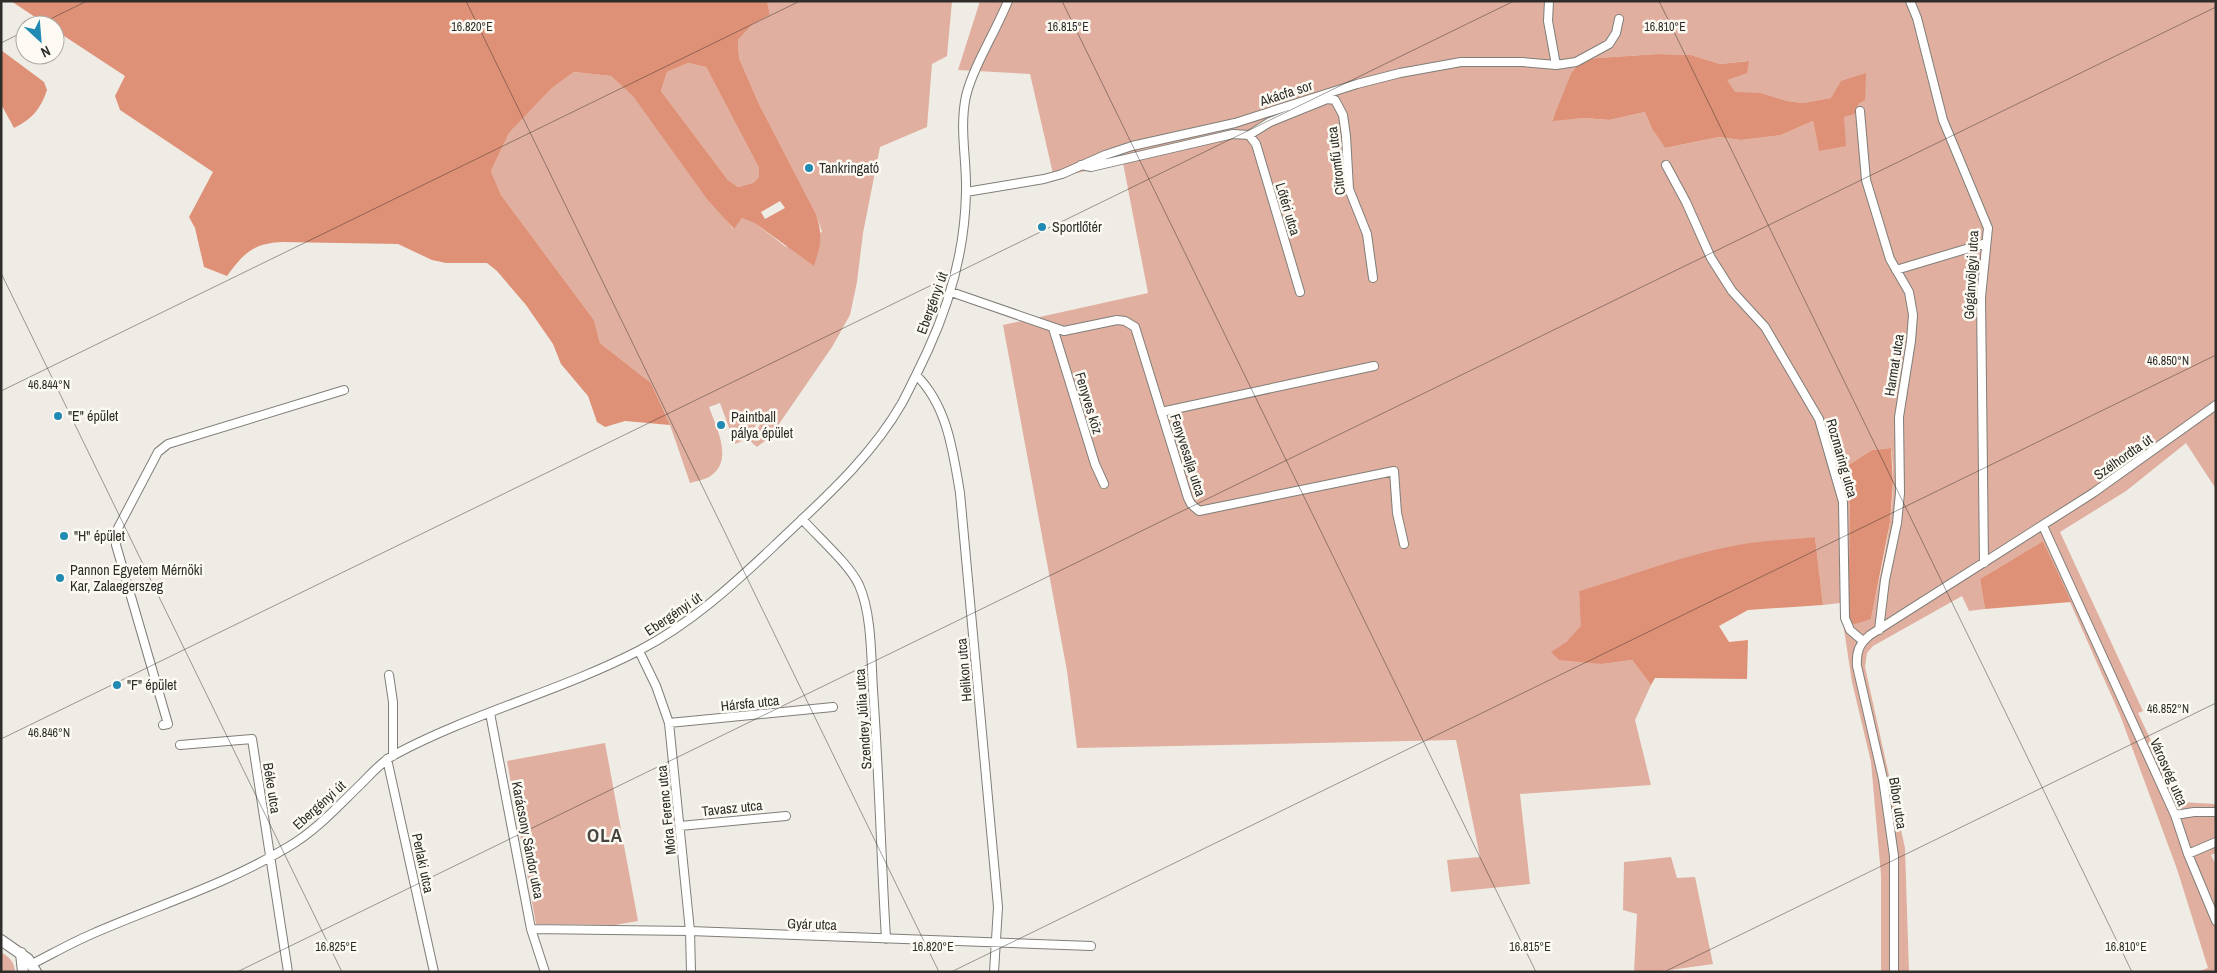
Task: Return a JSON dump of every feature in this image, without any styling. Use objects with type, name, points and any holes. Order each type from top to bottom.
[{"type":"street","name":"Ebergényi út","points":[[34,968],[90,935],[220,883],[270,858],[302,839],[390,758],[490,713],[639,651],[687,622],[710,604],[846,476],[865,454],[901,404],[941,322],[952,292],[960,251],[966,192],[963,135],[966,96],[1008,1]]},
{"type":"street","points":[[1548,1],[1548,21],[1556,65]]},
{"type":"street","name":"Gógánvölgyi utca","points":[[1910,1],[1917,18],[1943,120],[1988,228],[1981,298],[1984,563]]},
{"type":"street","name":"Akácfa sor","points":[[966,192],[1044,179],[1062,174],[1132,146],[1235,122],[1357,84],[1400,73],[1461,62],[1522,62],[1556,65],[1576,62],[1609,44],[1616,33],[1619,19]]},
{"type":"street","name":"Citromfű utca","points":[[1249,135],[1270,122],[1328,99],[1336,100],[1342,115],[1346,136],[1349,189],[1367,234],[1373,278]]},
{"type":"street","name":"Harmat utca","points":[[1860,111],[1866,180],[1896,270],[1908,292],[1913,315],[1899,417],[1900,493],[1897,523],[1885,580],[1879,630]]},
{"type":"street","points":[[1081,165],[1091,167],[1233,134],[1249,135]]},
{"type":"street","name":"Lőtéri utca","points":[[1249,135],[1256,144],[1300,292]]},
{"type":"street","name":"Rozmaring utca","points":[[1666,165],[1686,202],[1711,258],[1732,291],[1765,327],[1819,419],[1843,502],[1845,618],[1850,630],[1863,641]]},
{"type":"street","points":[[1896,270],[1986,243]]},
{"type":"street","name":"Fenyvesalja utca","points":[[952,292],[1053,328],[1072,330],[1117,320],[1130,323],[1138,334],[1188,498],[1191,504],[1199,511],[1394,471],[1397,513],[1404,544]]},
{"type":"street","name":"Fenyves köz","points":[[1053,328],[1095,464],[1104,484]]},
{"type":"street","points":[[1161,412],[1374,366]]},
{"type":"street","name":"Helikon utca","points":[[916,375],[925,384],[940,411],[951,444],[960,493],[998,907],[994,972]]},
{"type":"street","points":[[163,725],[168,724],[116,545],[118,528],[158,452],[168,444],[344,390]]},
{"type":"street","name":"Szélhordta út","points":[[2043,526],[2139,462],[2216,405]]},
{"type":"street","name":"Szendrey Júlia utca","points":[[802,519],[850,571],[863,597],[871,649],[880,778],[886,939]]},
{"type":"street","points":[[1863,641],[2043,526]]},
{"type":"street","name":"Városvég utca","points":[[2043,526],[2175,816],[2188,854],[2216,921]]},
{"type":"street","name":"Bíbor utca","points":[[1863,641],[1858,652],[1857,666],[1883,779],[1894,856],[1894,972]]},
{"type":"street","name":"Móra Ferenc utca","points":[[639,651],[656,686],[669,723],[690,931],[691,972]]},
{"type":"street","name":"Perlaki utca","points":[[389,675],[393,702],[390,758],[434,972]]},
{"type":"street","name":"Hársfa utca","points":[[669,723],[833,707]]},
{"type":"street","name":"Karácsony Sándor utca","points":[[490,713],[531,929],[545,972]]},
{"type":"street","name":"Béke utca","points":[[180,745],[252,739],[288,972]]},
{"type":"street","points":[[2175,816],[2194,812],[2216,812]]},
{"type":"street","name":"Tavasz utca","points":[[680,826],[786,816]]},
{"type":"street","points":[[2188,854],[2216,842]]},
{"type":"street","name":"Gyár utca","points":[[531,929],[690,931],[996,944],[1091,946]]},
{"type":"street","points":[[1,940],[21,954],[34,968]]},
{"type":"street","points":[[21,954],[23,972]]},
{"type":"shaded area","points":[[11,1],[767,1],[770,15],[753,24],[738,40],[739,58],[759,104],[816,214],[820,228],[820,246],[814,266],[756,224],[742,218],[734,229],[707,199],[633,96],[611,76],[574,72],[552,88],[509,133],[491,171],[501,195],[594,320],[600,343],[651,383],[670,425],[625,421],[605,427],[597,422],[588,396],[561,364],[553,344],[526,305],[497,271],[487,263],[446,263],[432,260],[398,244],[283,242],[264,244],[250,251],[244,255],[227,276],[204,267],[195,228],[189,217],[213,172],[120,110],[115,96],[125,76],[65,37],[65,15],[32,15]],"holes":[[[688,63],[706,67],[759,168],[759,177],[753,183],[738,187],[728,180],[661,91],[667,72]],[[780,201],[785,208],[765,219],[761,212]]]},
{"type":"shaded area","points":[[767,1],[952,1],[947,56],[932,64],[927,127],[880,147],[863,233],[857,282],[850,315],[832,347],[770,437],[757,447],[750,441],[760,425],[757,423],[749,438],[735,444],[720,403],[709,407],[719,434],[722,454],[721,463],[717,471],[709,477],[690,483],[670,425],[651,383],[600,343],[594,320],[501,195],[491,171],[509,133],[552,88],[574,72],[611,76],[634,96],[733,229],[742,218],[756,224],[786,247],[822,232],[816,214],[759,104],[739,58],[738,40],[753,24],[770,15]]},
{"type":"shaded area","points":[[980,1],[2216,1],[2216,489],[2186,443],[2126,491],[2060,532],[2143,711],[2138,713],[2180,802],[2216,804],[2216,853],[2211,855],[2216,865],[2216,972],[2197,972],[2208,968],[2177,869],[2120,715],[2043,541],[1980,579],[1985,609],[1969,611],[1962,596],[1873,646],[1867,653],[1865,667],[1905,848],[1909,972],[1881,972],[1881,875],[1871,762],[1852,682],[1840,603],[1823,605],[1815,537],[1627,578],[1579,591],[1582,626],[1566,642],[1552,652],[1602,664],[1632,660],[1651,685],[1635,720],[1651,785],[1520,794],[1530,884],[1451,892],[1447,860],[1480,857],[1456,740],[1077,748],[1067,671],[1003,325],[1148,293],[1123,163],[1054,178],[1030,74],[958,70]],"holes":[[[1658,54],[1691,55],[1720,64],[1748,61],[1726,80],[1735,93],[1761,93],[1787,101],[1803,103],[1832,98],[1842,81],[1819,150],[1813,121],[1781,135],[1741,140],[1719,137],[1665,148],[1652,129],[1645,112],[1609,120],[1584,118],[1552,120],[1582,59]],[[1891,448],[1893,469],[1891,512],[1871,619],[1849,622],[1850,508],[1844,468],[1872,450]]]},
{"type":"shaded area","points":[[1,50],[15,60],[15,65],[21,65],[44,82],[47,90],[42,103],[35,113],[14,128],[1,104]]},
{"type":"shaded area","points":[[1658,54],[1691,55],[1720,64],[1749,61],[1747,73],[1727,80],[1735,92],[1761,93],[1787,101],[1803,103],[1831,98],[1841,81],[1866,73],[1865,100],[1858,104],[1857,113],[1844,117],[1846,146],[1819,151],[1813,121],[1781,135],[1741,140],[1719,137],[1665,148],[1652,129],[1645,112],[1609,120],[1584,118],[1552,121],[1571,74],[1582,59]]},
{"type":"shaded area","points":[[688,63],[706,67],[759,168],[759,177],[753,183],[738,187],[728,180],[661,91],[667,72]]},
{"type":"shaded area","points":[[1891,448],[1893,482],[1890,522],[1871,619],[1855,624],[1848,622],[1850,508],[1844,468],[1872,450]]},
{"type":"shaded area","points":[[1815,537],[1823,605],[1748,610],[1719,626],[1729,642],[1748,640],[1747,679],[1655,678],[1651,685],[1632,660],[1602,664],[1559,660],[1551,652],[1566,642],[1581,626],[1579,591],[1718,549],[1757,542]]},
{"type":"shaded area","points":[[2043,541],[2071,602],[1985,609],[1980,579]]},
{"type":"shaded area","points":[[605,743],[638,921],[615,925],[536,924],[507,761]]},
{"type":"shaded area","points":[[1671,857],[1677,878],[1695,877],[1713,964],[1656,972],[1634,972],[1637,914],[1623,910],[1624,862]]},
{"type":"shaded area","points":[[1,952],[11,960],[15,972],[1,972]]},
{"type":"place","name":"Tankringató","points":[[809,168]]},
{"type":"place","name":"Sportlőtér","points":[[1042,227]]},
{"type":"place","name":"\"E\" épület","points":[[58,416]]},
{"type":"place","name":"Paintball pálya épület","points":[[721,425]]},
{"type":"place","name":"\"H\" épület","points":[[64,536]]},
{"type":"place","name":"Pannon Egyetem Mérnöki Kar, Zalaegerszeg","points":[[60,578]]},
{"type":"place","name":"\"F\" épület","points":[[117,685]]},
{"type":"district","name":"OLA","points":[[605,835]]}]
